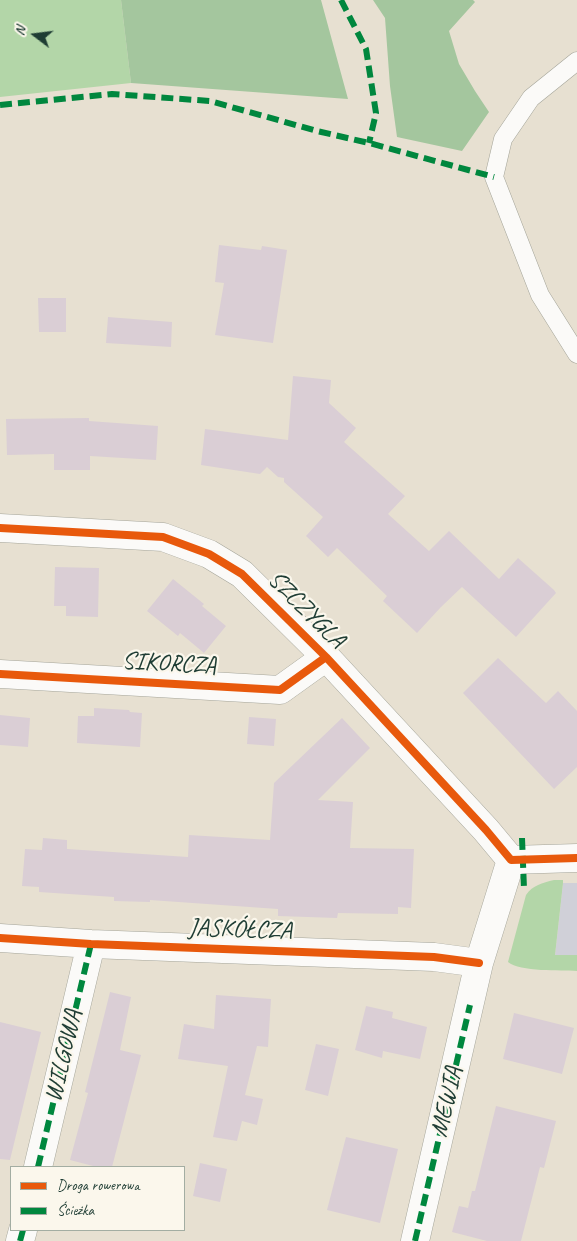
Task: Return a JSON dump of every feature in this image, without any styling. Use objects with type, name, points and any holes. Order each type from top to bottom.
[{"type":"street","name":"SZCZYGLA","points":[[0,528],[163,537],[209,554],[242,574],[326,657],[486,830],[511,860]]},
{"type":"street","name":"SIKORCZA","points":[[0,674],[280,690],[326,657]]},
{"type":"street","points":[[479,963],[511,860],[577,858]]},
{"type":"street","name":"JASKÓŁCZA","points":[[0,938],[90,944],[434,957],[479,963]]},
{"type":"street","name":"WILGOWA","points":[[38,1166],[90,944]]},
{"type":"street","name":"MEWIA","points":[[415,1241],[479,963]]},
{"type":"lane","points":[[577,61],[531,98],[503,139],[494,176],[540,295],[577,354]]},
{"type":"shaded area","points":[[563,883],[577,883],[577,955],[555,955]]},
{"type":"green space","points":[[0,0],[121,0],[131,83],[0,97]]},
{"type":"green space","points":[[121,0],[321,0],[348,99],[131,83]]},
{"type":"green space","points":[[373,0],[473,0],[475,2],[449,31],[459,64],[489,112],[462,151],[397,137],[390,86],[385,18]]},
{"type":"green space","points":[[563,880],[555,955],[577,955],[577,971],[531,969],[508,962],[526,895],[542,883]]},
{"type":"building","points":[[219,245],[261,250],[262,246],[287,250],[273,343],[215,335],[224,283],[215,282]]},
{"type":"building","points":[[38,298],[66,298],[66,332],[39,332]]},
{"type":"building","points":[[108,317],[172,322],[171,347],[106,343]]},
{"type":"building","points":[[293,376],[331,380],[329,403],[356,428],[344,442],[405,496],[388,514],[429,551],[449,531],[499,579],[518,558],[554,590],[556,593],[516,637],[462,587],[417,633],[383,601],[387,596],[337,548],[328,557],[306,536],[323,517],[284,482],[284,478],[278,477],[267,467],[260,474],[201,465],[205,429],[288,440]]},
{"type":"building","points":[[89,418],[89,421],[158,426],[156,460],[90,456],[90,470],[54,470],[54,454],[7,455],[6,419]]},
{"type":"building","points":[[55,567],[99,568],[98,617],[66,616],[66,606],[54,606]]},
{"type":"building","points":[[173,579],[204,604],[202,606],[226,626],[204,653],[180,633],[178,636],[147,611]]},
{"type":"building","points":[[498,658],[546,703],[558,691],[577,711],[577,767],[554,789],[463,693]]},
{"type":"building","points":[[94,708],[129,710],[130,712],[142,713],[140,747],[77,743],[78,716],[94,716]]},
{"type":"building","points":[[0,715],[30,718],[28,747],[0,745]]},
{"type":"building","points":[[249,717],[276,719],[274,746],[247,744]]},
{"type":"building","points":[[342,718],[370,748],[318,800],[353,802],[350,848],[414,849],[411,908],[398,907],[398,914],[338,913],[337,918],[278,916],[278,909],[150,900],[150,902],[114,901],[114,897],[39,892],[39,887],[22,886],[25,849],[42,850],[43,838],[67,840],[67,849],[188,857],[189,835],[270,840],[274,783]]},
{"type":"building","points":[[110,992],[131,997],[120,1050],[141,1055],[112,1166],[93,1166],[70,1160],[88,1093],[85,1092]]},
{"type":"building","points":[[216,995],[271,999],[268,1047],[257,1046],[245,1095],[263,1099],[257,1125],[242,1121],[237,1141],[213,1137],[228,1066],[178,1059],[184,1024],[214,1029]]},
{"type":"building","points":[[366,1006],[393,1012],[392,1018],[427,1027],[420,1059],[383,1051],[382,1058],[355,1050]]},
{"type":"building","points":[[514,1013],[574,1028],[562,1074],[503,1059]]},
{"type":"building","points":[[0,1022],[41,1032],[10,1160],[0,1159]]},
{"type":"building","points":[[316,1044],[339,1049],[328,1096],[305,1090]]},
{"type":"building","points":[[496,1106],[556,1121],[544,1168],[540,1167],[521,1241],[487,1241],[452,1232],[459,1206],[468,1208],[472,1191],[475,1191]]},
{"type":"building","points":[[346,1137],[398,1149],[380,1223],[327,1210]]},
{"type":"building","points":[[200,1163],[227,1169],[220,1202],[193,1196]]},
{"type":"marked path","points":[[341,0],[366,49],[376,113],[369,143]]},
{"type":"marked path","points":[[0,105],[112,94],[210,101],[494,177]]},
{"type":"marked path","points":[[522,838],[524,889]]},
{"type":"marked path","points":[[38,1166],[91,944]]},
{"type":"marked path","points":[[415,1241],[470,1005]]},
{"type":"marked path","points":[[20,1241],[23,1231]]},
{"type":"cycle path","points":[[0,528],[163,537],[209,554],[242,574],[326,657],[486,830],[511,860],[577,858]]},
{"type":"cycle path","points":[[0,674],[280,690],[326,657]]},
{"type":"cycle path","points":[[0,938],[91,944],[434,957],[479,963]]}]
